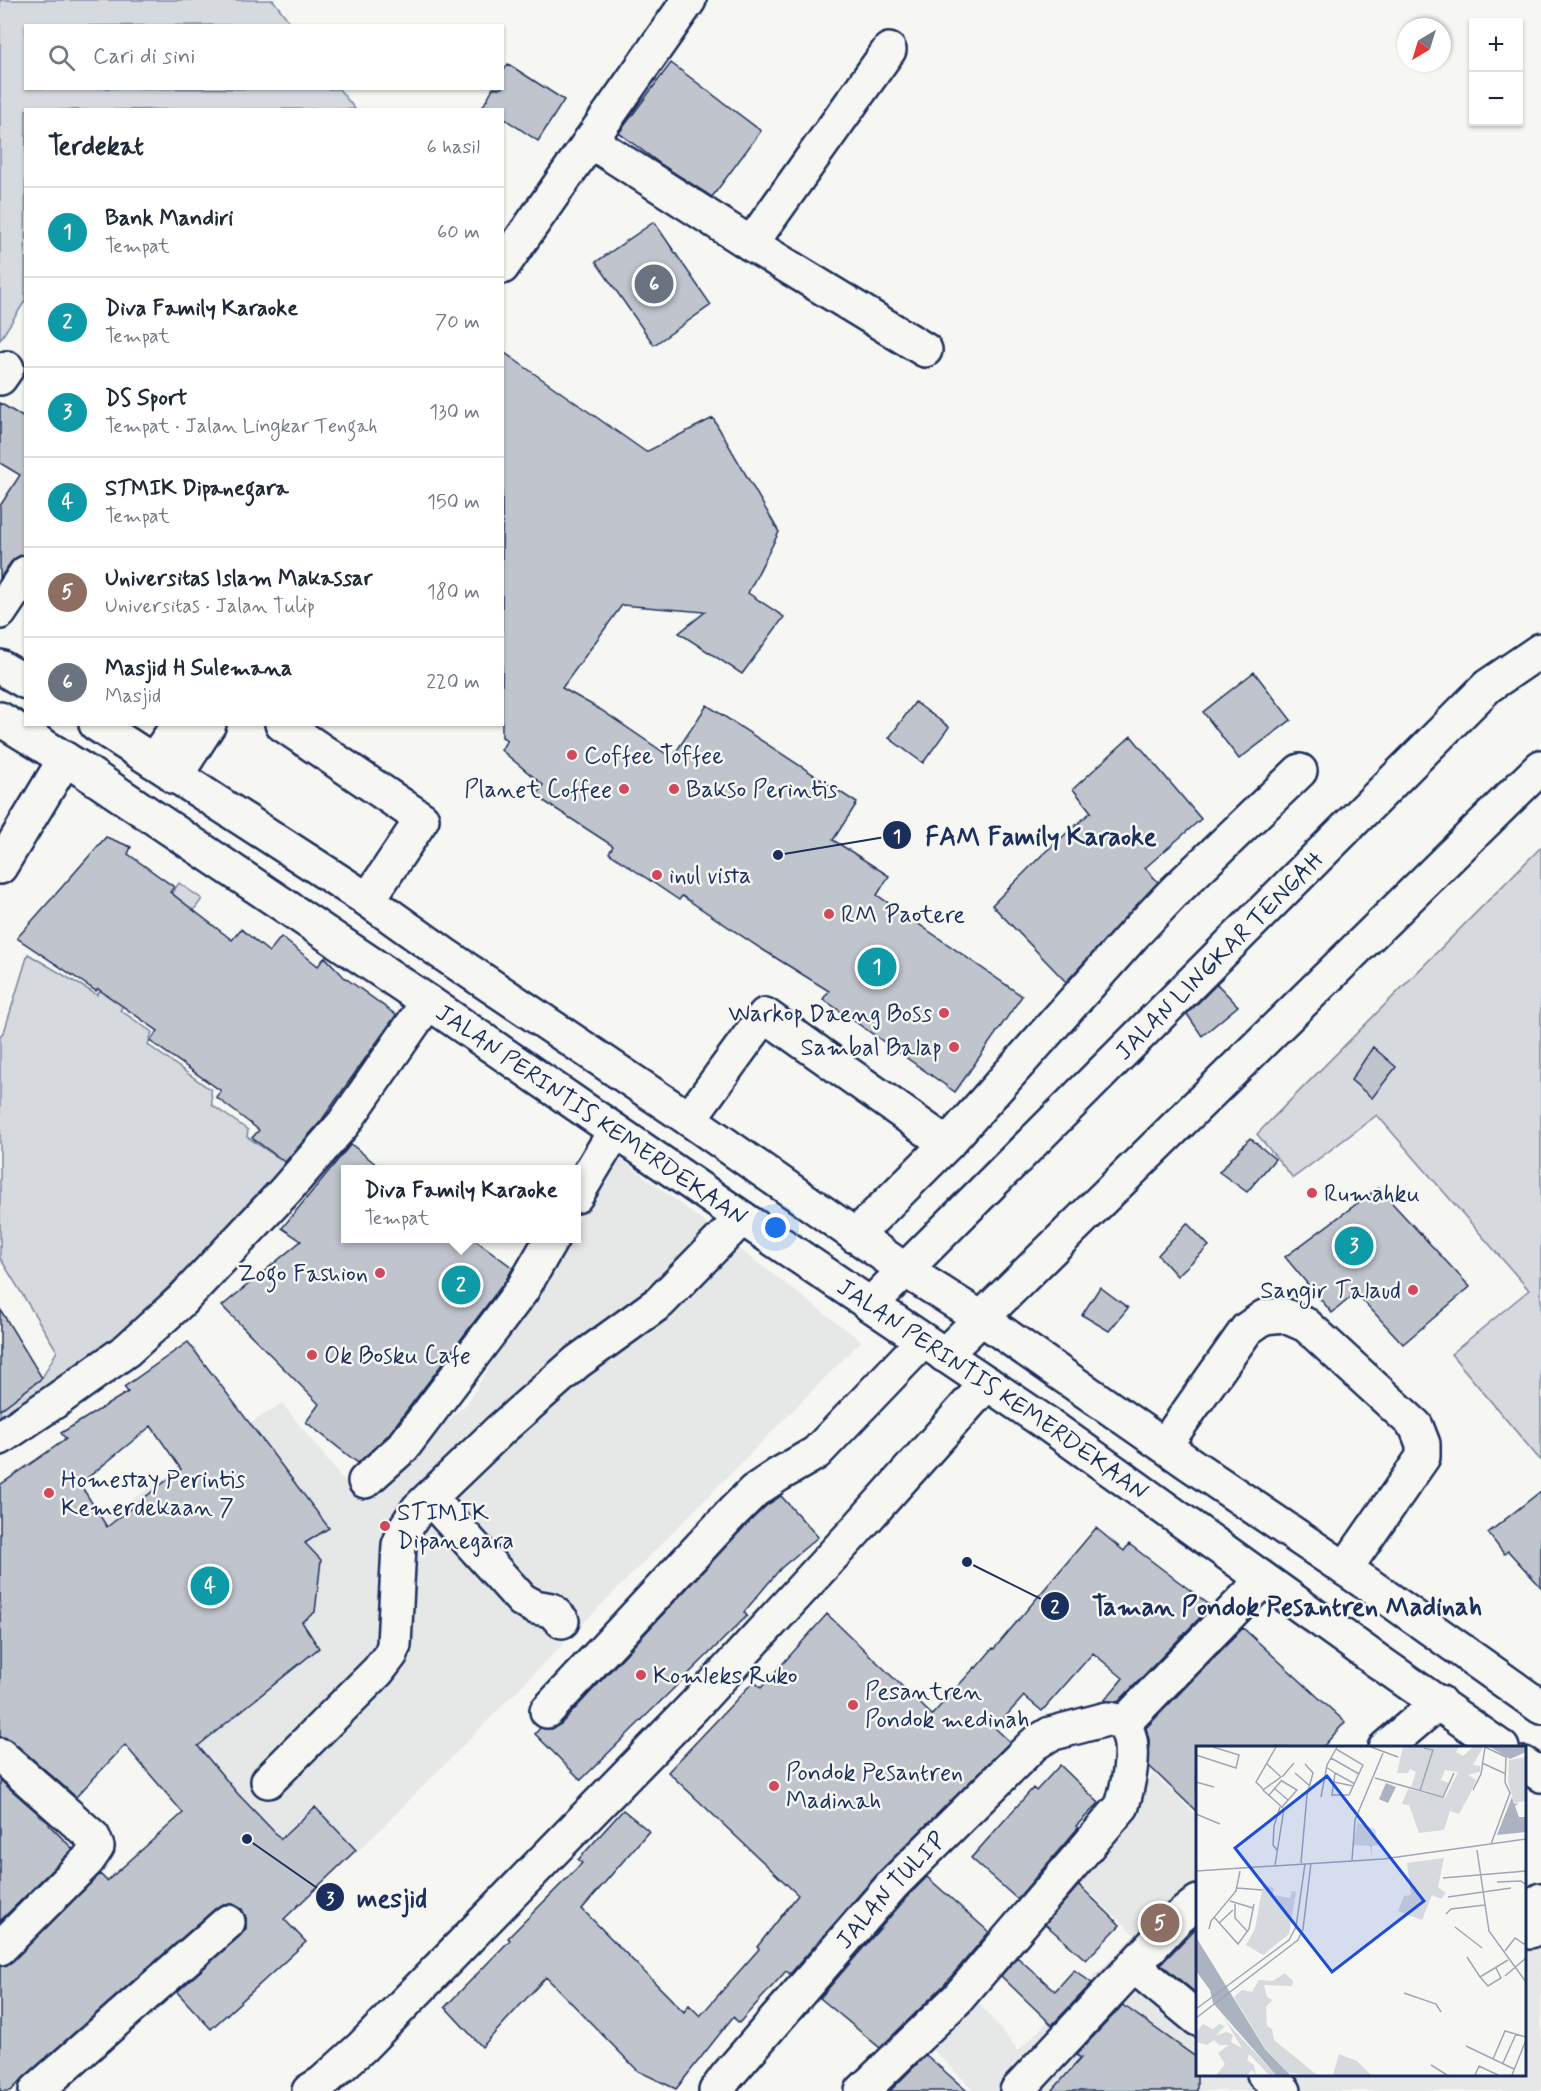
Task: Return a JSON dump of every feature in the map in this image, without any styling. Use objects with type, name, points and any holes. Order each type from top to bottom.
[{"type":"main road","points":[[504,264],[689,0]]},
{"type":"main road","points":[[751,244],[889,51]]},
{"type":"main road","points":[[590,141],[751,244],[925,350]]},
{"type":"main road","points":[[0,612],[24,576]]},
{"type":"main road","name":"JALAN LINGKAR TENGAH","points":[[870,1305],[1488,686],[1541,650]]},
{"type":"main road","points":[[0,667],[24,681]]},
{"type":"main road","name":"JALAN PERINTIS KEMERDEKAAN","points":[[0,719],[65,759],[428,1002],[987,1383],[1499,1746]]},
{"type":"main road","name":"JALAN PERINTIS KEMERDEKAAN","points":[[99,726],[368,900],[445,955],[689,1119],[855,1236],[981,1318],[1346,1569],[1541,1707]]},
{"type":"main road","points":[[164,769],[178,726]]},
{"type":"main road","points":[[164,769],[208,726]]},
{"type":"main road","points":[[285,726],[422,819],[368,900]]},
{"type":"main road","points":[[0,867],[65,759]]},
{"type":"main road","points":[[547,1711],[747,1498],[778,1475],[816,1453],[933,1348],[981,1318],[1541,767]]},
{"type":"main road","points":[[855,1236],[947,1144],[1175,891],[1300,771]]},
{"type":"main road","points":[[0,1438],[128,1350],[181,1301],[285,1191],[344,1123],[428,1002]]},
{"type":"main road","points":[[689,1119],[765,1015],[947,1144]]},
{"type":"main road","points":[[581,1188],[615,1131]]},
{"type":"main road","points":[[268,1781],[378,1671],[391,1654],[394,1645],[399,1545],[406,1527],[418,1509],[500,1430],[577,1362],[660,1302],[742,1218]]},
{"type":"main road","points":[[365,1481],[410,1438],[522,1290],[550,1243]]},
{"type":"main road","points":[[1165,1445],[1247,1329],[1264,1317],[1283,1316],[1306,1325],[1416,1426],[1423,1444],[1423,1457],[1346,1569]]},
{"type":"main road","points":[[309,2091],[322,2083],[362,2047],[694,1706],[987,1383]]},
{"type":"main road","points":[[430,1498],[522,1600],[551,1610],[562,1621]]},
{"type":"main road","points":[[862,2091],[957,1999],[1122,1806],[1129,1782],[1131,1748],[1129,1733],[1123,1724],[1263,1580]]},
{"type":"main road","points":[[1386,1746],[1439,1702]]},
{"type":"main road","name":"JALAN TULIP","points":[[716,2091],[861,1918],[1034,1744],[1050,1734],[1107,1719],[1115,1719],[1123,1724]]},
{"type":"main road","points":[[0,1755],[93,1837],[97,1848],[88,1860],[0,1948]]},
{"type":"main road","points":[[1526,1765],[1541,1775]]},
{"type":"main road","points":[[1532,1933],[1541,1900]]},
{"type":"main road","points":[[1017,2091],[1177,1919],[1196,1903]]},
{"type":"main road","points":[[36,2091],[228,1922]]},
{"type":"main road","points":[[1134,1966],[1196,2018]]},
{"type":"main road","points":[[1266,2076],[1284,2091]]},
{"type":"shaded area","points":[[0,0],[273,0],[291,24],[24,24],[24,90],[340,90],[354,108],[24,108],[24,303],[0,340]]},
{"type":"shaded area","points":[[1541,847],[1541,1461],[1451,1354],[1529,1290],[1377,1115],[1293,1178],[1257,1134]]},
{"type":"shaded area","points":[[179,883],[202,899],[120,1010],[152,1032],[148,1045],[211,1090],[212,1105],[248,1130],[247,1137],[288,1164],[188,1268],[105,1348],[0,1428],[0,1410],[42,1378],[57,1351],[0,1258],[0,1037],[5,1029],[28,954],[97,995]]},
{"type":"shaded area","name":"STIMIK Dipanegara","points":[[617,1156],[861,1341],[375,1835],[300,1904],[199,1808],[45,1556],[282,1403],[356,1496],[466,1405],[565,1243],[581,1243],[581,1216]]},
{"type":"shaded area","points":[[1153,1774],[1196,1815],[1196,2076],[1526,2076],[1526,1900],[1541,1911],[1541,2091],[971,2091],[973,2089],[929,2046],[975,1998],[1018,2051],[1135,1935],[1079,1883]]},
{"type":"building","points":[[671,63],[761,131],[712,197],[662,165],[619,133]]},
{"type":"building","points":[[508,64],[564,100],[538,141],[504,118],[504,108],[482,108],[492,90],[504,90],[504,70]]},
{"type":"building","points":[[654,222],[711,305],[654,345],[596,262]]},
{"type":"building","points":[[504,352],[646,452],[713,418],[779,532],[748,593],[784,617],[742,674],[679,633],[705,612],[622,605],[562,688],[601,710],[672,758],[707,705],[857,803],[833,840],[889,876],[877,895],[1022,996],[955,1092],[823,999],[829,991],[682,896],[679,900],[609,853],[613,846],[536,796],[543,785],[501,750],[507,740],[502,737],[502,726],[504,726]]},
{"type":"building","points":[[0,403],[24,418],[24,555],[11,562],[0,578],[0,506],[20,475],[0,463]]},
{"type":"building","points":[[1254,672],[1291,720],[1239,759],[1203,712]]},
{"type":"building","points":[[915,702],[949,727],[923,763],[889,738]]},
{"type":"building","points":[[1131,736],[1201,819],[1145,868],[1158,882],[1066,982],[992,905],[1043,854],[1091,812],[1073,789]]},
{"type":"building","points":[[106,837],[131,847],[128,854],[174,887],[170,892],[232,940],[241,929],[269,952],[281,937],[318,966],[325,957],[344,977],[396,1015],[321,1121],[285,1162],[252,1138],[259,1130],[216,1097],[221,1091],[150,1041],[158,1031],[98,989],[96,991],[17,938]]},
{"type":"building","points":[[1217,984],[1238,1006],[1202,1036],[1187,1014]]},
{"type":"building","points":[[1373,1047],[1396,1067],[1372,1098],[1351,1080]]},
{"type":"building","points":[[1250,1138],[1275,1159],[1247,1192],[1219,1172]]},
{"type":"building","points":[[351,1144],[377,1165],[341,1165],[341,1243],[479,1243],[513,1268],[388,1435],[358,1463],[306,1422],[319,1404],[222,1306],[301,1241],[282,1228]]},
{"type":"building","points":[[1378,1188],[1470,1287],[1403,1344],[1356,1293],[1332,1313],[1285,1257]]},
{"type":"building","points":[[1187,1223],[1209,1246],[1177,1276],[1158,1255]]},
{"type":"building","points":[[1100,1287],[1128,1308],[1109,1331],[1082,1315]]},
{"type":"building","points":[[0,1309],[42,1378],[0,1410]]},
{"type":"building","points":[[188,1342],[329,1528],[305,1543],[321,1560],[315,1612],[302,1622],[319,1648],[198,1746],[238,1794],[281,1839],[315,1807],[356,1850],[284,1919],[306,1942],[211,2029],[177,1992],[246,1929],[246,1918],[242,1909],[233,1904],[224,1904],[216,1908],[11,2091],[0,2091],[0,1966],[13,1961],[100,1874],[107,1881],[183,1813],[125,1745],[76,1797],[12,1741],[0,1737],[0,1485],[66,1439],[61,1433],[128,1392],[124,1387]],"holes":[[[151,1426],[181,1469],[107,1527],[80,1484]]]},
{"type":"building","points":[[1541,1491],[1541,1587],[1508,1551],[1504,1554],[1488,1533]]},
{"type":"building","name":"Komleks Ruko","points":[[781,1496],[818,1537],[781,1568],[744,1612],[747,1616],[581,1780],[535,1734],[540,1728],[552,1729],[561,1724],[746,1525],[766,1506]]},
{"type":"building","points":[[1096,1528],[1124,1551],[1129,1544],[1211,1606],[1118,1702],[1104,1701],[1123,1678],[1093,1653],[1042,1711],[1024,1696],[995,1728],[1010,1742],[881,1870],[790,1974],[786,1971],[739,2023],[733,2017],[676,2089],[638,2071],[546,1977],[482,2047],[445,2007],[510,1940],[508,1938],[582,1863],[578,1860],[623,1810],[649,1831],[582,1909],[684,2012],[689,2005],[700,2016],[759,1949],[757,1947],[798,1895],[668,1772],[754,1681],[761,1688],[827,1614],[932,1715],[994,1649]]},
{"type":"building","points":[[1243,1628],[1345,1722],[1324,1746],[1196,1746],[1196,1811],[1149,1766],[1149,1739],[1146,1728]]},
{"type":"building","points":[[1060,1765],[1099,1803],[1076,1826],[1078,1828],[1017,1899],[971,1858],[1033,1788],[1036,1791]]},
{"type":"building","points":[[0,1780],[50,1824],[73,1849],[0,1921]]},
{"type":"building","points":[[927,1877],[989,1932],[943,1986],[880,2048],[820,1998]]},
{"type":"building","points":[[1079,1885],[1120,1925],[1086,1960],[1045,1924]]},
{"type":"building","points":[[1196,1928],[1196,1993],[1161,1964]]},
{"type":"building","points":[[1017,1957],[1055,1991],[1074,1970],[1092,1983],[1052,2025],[1001,1976]]},
{"type":"building","points":[[1123,2005],[1196,2057],[1197,2091],[1052,2091],[1081,2058],[1076,2055]]},
{"type":"building","points":[[926,2055],[967,2091],[890,2091]]},
{"type":"place","name":"Masjid H Sulemana","points":[[654,284]]},
{"type":"place","name":"Coffee Toffee","points":[[572,755]]},
{"type":"place","name":"Planet Coffee","points":[[624,789]]},
{"type":"place","name":"Bakso Perintis","points":[[674,789]]},
{"type":"place","name":"FAM Family Karaoke","points":[[778,855]]},
{"type":"place","name":"inul vista","points":[[657,875]]},
{"type":"place","name":"RM Paotere","points":[[829,914]]},
{"type":"place","name":"Bank Mandiri","points":[[877,967]]},
{"type":"place","name":"Warkop Daeng Boss","points":[[944,1013]]},
{"type":"place","name":"Sambal Balap","points":[[954,1047]]},
{"type":"place","name":"Rumahku","points":[[1312,1193]]},
{"type":"place","name":"DS Sport","points":[[1354,1246]]},
{"type":"place","name":"Zogo Fashion","points":[[380,1273]]},
{"type":"place","name":"Diva Family Karaoke","points":[[461,1285]]},
{"type":"place","name":"Sangir Talaud","points":[[1413,1290]]},
{"type":"place","name":"Ok Bosku Cafe","points":[[312,1355]]},
{"type":"place","name":"Homestay Perintis Kemerdekaan 7","points":[[49,1493]]},
{"type":"place","name":"STIMIK Dipanegara","points":[[385,1526]]},
{"type":"place","name":"Taman Pondok Pesantren Madinah","points":[[967,1562]]},
{"type":"place","name":"STMIK Dipanegara","points":[[210,1586]]},
{"type":"place","name":"Komleks Ruko","points":[[641,1675]]},
{"type":"place","name":"Pesantren Pondok medinah","points":[[853,1705]]},
{"type":"place","name":"Pondok Pesantren Madinah","points":[[774,1786]]},
{"type":"place","name":"mesjid","points":[[247,1839]]},
{"type":"place","name":"Universitas Islam Makassar","points":[[1160,1923]]}]
